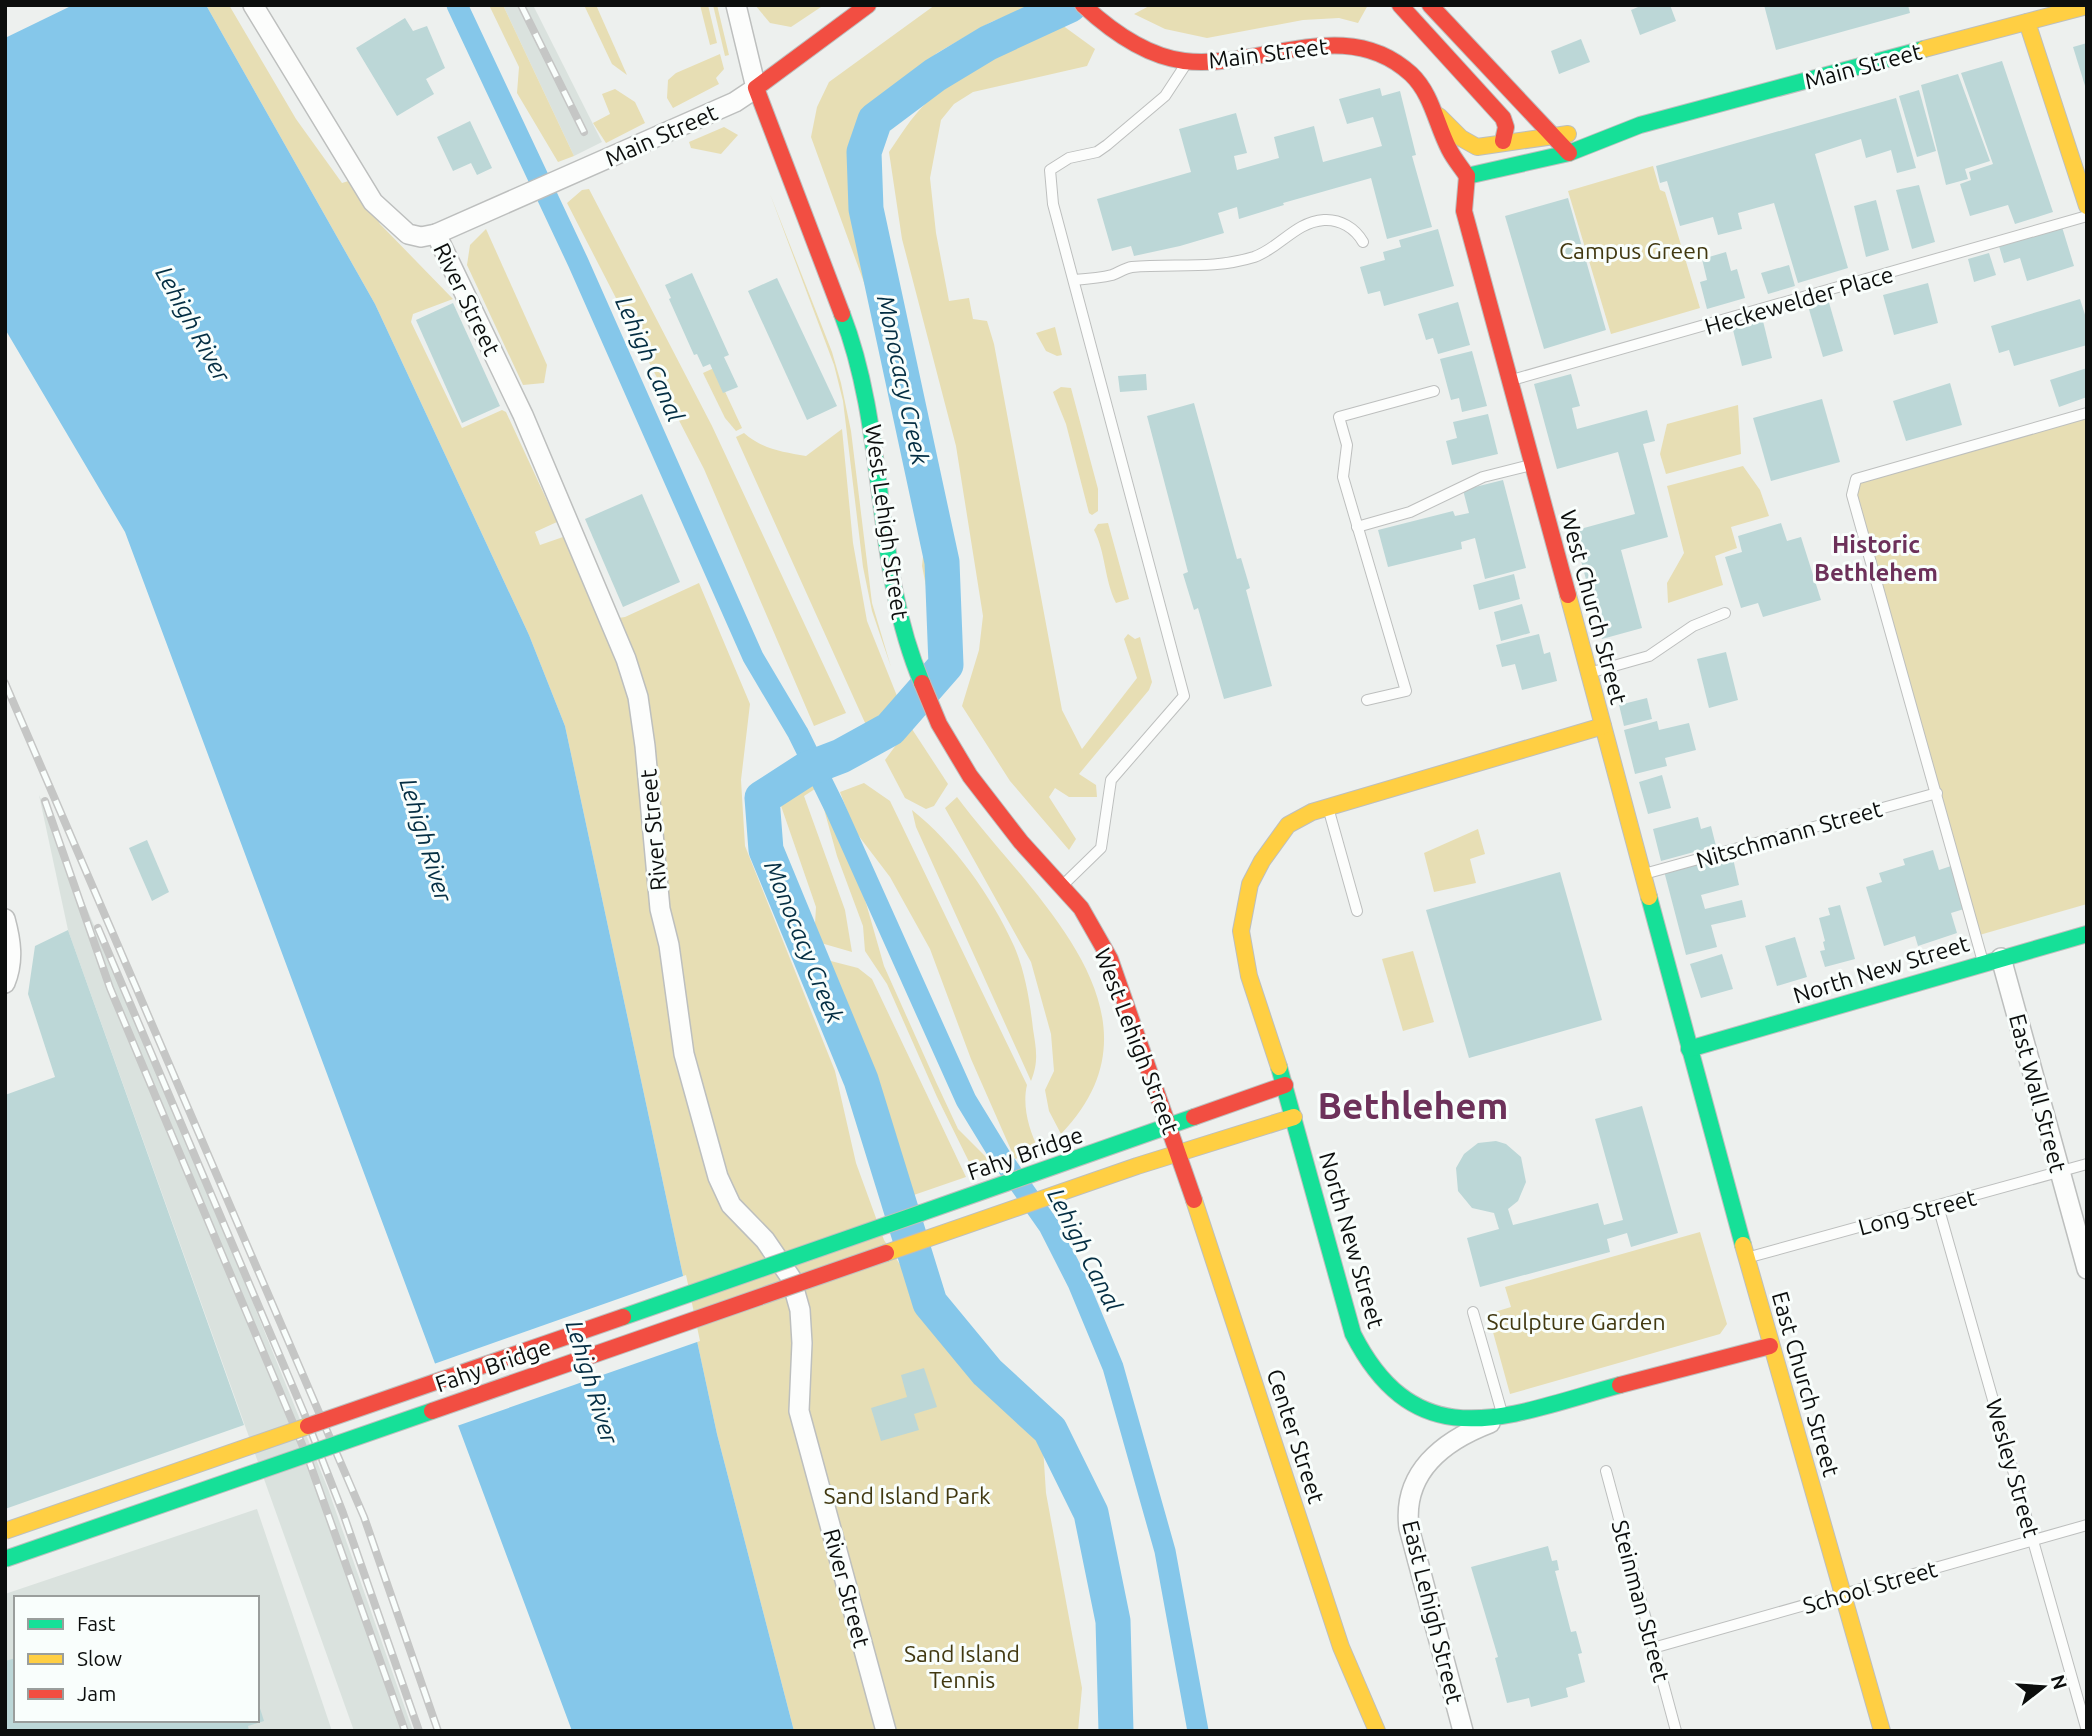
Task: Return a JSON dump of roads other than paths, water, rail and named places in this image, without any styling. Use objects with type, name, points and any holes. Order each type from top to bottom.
[{"type":"main road","name":"Main Street","points":[[756,88],[868,5]]},
{"type":"main road","name":"Main Street","points":[[1083,5],[1104,23],[1138,45],[1171,58],[1188,61],[1223,60],[1322,45],[1359,47],[1382,54],[1405,68],[1417,81],[1439,116],[1461,138],[1477,147],[1551,134],[1640,125]]},
{"type":"main road","points":[[1400,5],[1499,112],[1506,127],[1503,142]]},
{"type":"main road","points":[[1430,5],[1569,153]]},
{"type":"main road","name":"Main Street","points":[[1439,116],[1445,141],[1467,176],[1569,153],[1640,125],[2087,6]]},
{"type":"main road","points":[[2027,22],[2087,206]]},
{"type":"main road","name":"West Lehigh Street","points":[[756,88],[851,337],[861,372],[873,427],[878,489],[891,580],[909,653],[939,723],[970,776],[1004,820],[1081,908],[1110,959],[1179,1153]]},
{"type":"main road","name":"West Church Street","points":[[1467,176],[1462,195],[1464,211],[1689,1049]]},
{"type":"main road","name":"North New Street","points":[[1603,726],[1327,807],[1288,825],[1262,861],[1250,884],[1241,931],[1249,976],[1285,1085],[1353,1334],[1362,1354],[1396,1393],[1415,1406],[1456,1420],[1505,1417],[1770,1346]]},
{"type":"main road","name":"North New Street","points":[[1689,1049],[2087,934]]},
{"type":"main road","name":"East Church Street","points":[[1689,1049],[1770,1346],[1882,1731]]},
{"type":"main road","points":[[1170,1127],[1285,1085]]},
{"type":"main road","points":[[1179,1153],[1294,1117]]},
{"type":"main road","name":"Fahy Bridge","points":[[5,1531],[1170,1127]]},
{"type":"main road","name":"Fahy Bridge","points":[[5,1559],[1179,1153]]},
{"type":"main road","name":"Center Street","points":[[1179,1153],[1340,1647],[1377,1731]]},
{"type":"street","name":"River Street","points":[[253,5],[373,201],[408,234],[421,237],[436,234],[523,415],[620,644],[635,686],[645,746],[660,909],[669,945],[684,1054],[718,1177],[731,1205],[765,1240],[792,1278],[800,1310],[802,1343],[799,1411],[886,1731]]},
{"type":"street","name":"West Lehigh Street","points":[[736,5],[756,88]]},
{"type":"street","name":"Main Street","points":[[436,234],[734,102],[756,88]]},
{"type":"street","points":[[5,919],[12,943],[10,971],[5,983]]},
{"type":"street","name":"East Wall Street","points":[[1992,960],[2087,1269]]},
{"type":"street","name":"East Lehigh Street","points":[[1463,1731],[1409,1528],[1407,1503],[1419,1472],[1436,1455],[1466,1434],[1505,1417]]},
{"type":"lane","points":[[1063,886],[1101,848],[1111,780],[1184,696],[1053,204],[1050,170],[1069,158],[1097,152],[1107,145],[1165,96],[1188,61]]},
{"type":"lane","name":"Heckewelder Place","points":[[1509,381],[1750,315],[2087,216]]},
{"type":"lane","points":[[1074,280],[1110,275],[1132,267],[1208,265],[1241,260],[1265,252],[1299,227],[1318,220],[1333,220],[1347,225],[1363,242]]},
{"type":"lane","points":[[1367,700],[1406,691],[1343,477],[1347,445],[1339,417],[1434,391]]},
{"type":"lane","points":[[1992,960],[1937,793],[1852,495],[1856,479],[2087,413]]},
{"type":"lane","points":[[1357,527],[1410,512],[1483,477],[1532,465]]},
{"type":"lane","points":[[1588,673],[1649,656],[1693,626],[1725,613]]},
{"type":"lane","name":"Nitschmann Street","points":[[1642,875],[1937,793]]},
{"type":"lane","points":[[1327,807],[1357,911]]},
{"type":"lane","name":"Long Street","points":[[1746,1258],[2087,1164]]},
{"type":"lane","name":"Wesley Street","points":[[1938,1206],[2087,1731]]},
{"type":"lane","points":[[1473,1312],[1505,1417]]},
{"type":"lane","name":"Steinman Street","points":[[1606,1471],[1676,1731]]},
{"type":"lane","name":"School Street","points":[[1653,1647],[2087,1525]]},
{"type":"water","name":"Lehigh River","points":[[5,5],[206,5],[375,304],[529,635],[565,726],[717,1434],[794,1731],[572,1731],[125,532],[5,329]]},
{"type":"waterway","name":"Lehigh Canal","points":[[457,5],[578,262],[753,657],[798,733],[834,806],[966,1100],[1002,1159],[1049,1226],[1078,1283],[1113,1367],[1165,1551],[1198,1731]]},
{"type":"waterway","name":"Monocacy Creek","points":[[1070,5],[988,43],[935,75],[875,120],[864,152],[866,209],[942,562],[946,665],[890,729],[841,756],[807,769],[762,798],[766,850],[861,1080],[930,1303],[987,1372],[1050,1430],[1091,1513],[1113,1621],[1116,1731]]},
{"type":"railway","points":[[521,5],[584,132]]},
{"type":"railway","points":[[5,683],[364,1517],[438,1731]]},
{"type":"railway","points":[[45,801],[110,988],[309,1461],[405,1731]]},
{"type":"railway","points":[[98,928],[304,1413],[343,1513],[419,1731]]},
{"type":"district","name":"Historic Bethlehem","points":[[1876,558]]},
{"type":"district","name":"Bethlehem","points":[[1413,1105]]},
{"type":"park label","name":"Campus Green","points":[[1634,250]]},
{"type":"park label","name":"Sculpture Garden","points":[[1576,1321]]},
{"type":"park label","name":"Sand Island Park","points":[[907,1495]]},
{"type":"park label","name":"Sand Island Tennis","points":[[962,1666]]}]
